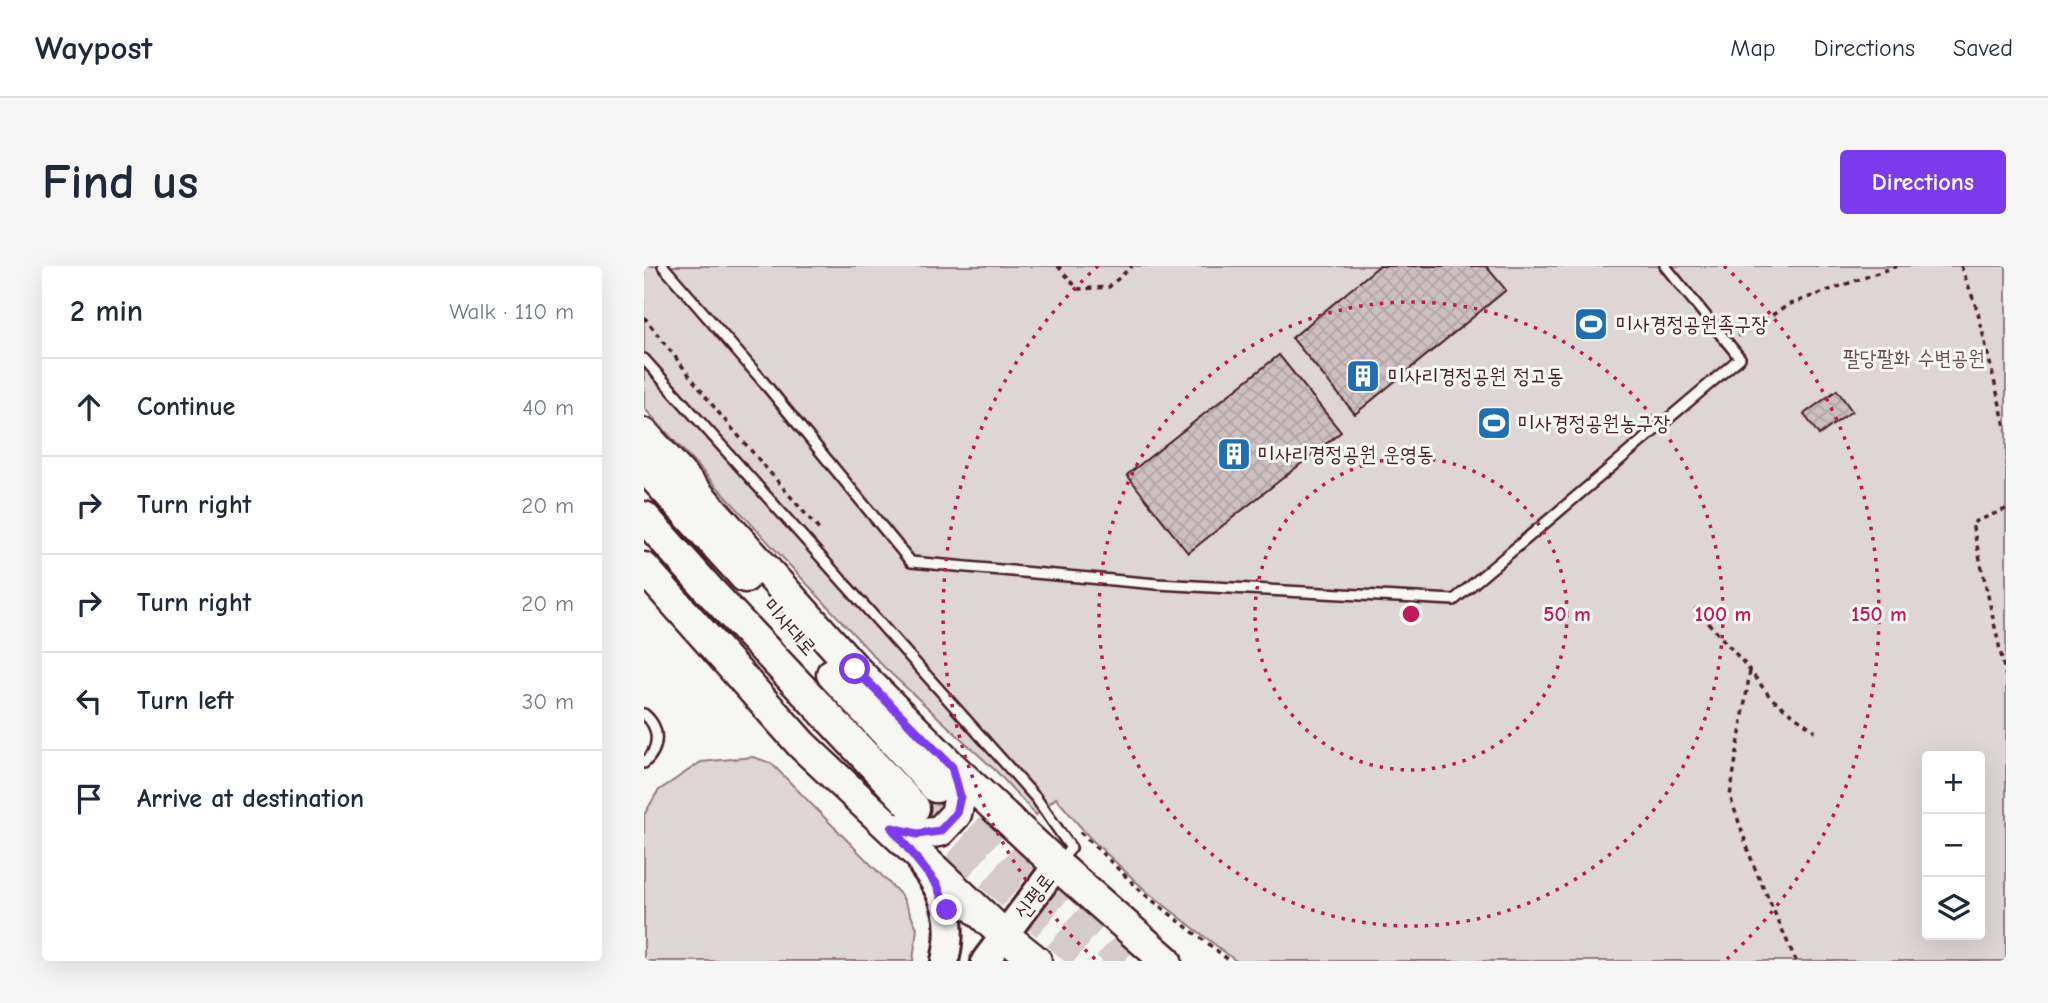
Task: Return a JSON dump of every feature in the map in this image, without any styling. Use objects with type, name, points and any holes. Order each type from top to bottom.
[{"type":"main road","points":[[644,434],[855,669],[960,796],[956,814],[940,831],[917,834],[895,831]]},
{"type":"main road","name":"미사대로","points":[[644,466],[944,777]]},
{"type":"main road","name":"미사대로","points":[[644,517],[914,808]]},
{"type":"main road","points":[[644,568],[802,746],[1005,936],[1036,961]]},
{"type":"main road","points":[[944,777],[1057,865],[1166,961]]},
{"type":"main road","points":[[895,831],[937,885],[942,897],[949,922],[945,961]]},
{"type":"main road","name":"신평로","points":[[985,961],[1057,865]]},
{"type":"lane","points":[[663,266],[761,379],[911,562],[1157,584],[1454,600],[1740,358],[1665,266]]},
{"type":"lane","points":[[644,359],[1036,798],[1071,848],[1057,865]]},
{"type":"lane","points":[[644,714],[650,718],[657,737],[656,748],[644,763]]},
{"type":"path","points":[[1058,266],[1078,289],[1109,286],[1132,266]]},
{"type":"path","points":[[1727,342],[1790,304],[1897,266]]},
{"type":"path","points":[[1961,266],[1977,309],[2006,430]]},
{"type":"path","points":[[2006,509],[1972,523],[2006,677]]},
{"type":"path","points":[[1695,608],[1771,698],[1815,731]]},
{"type":"path","points":[[1750,671],[1730,796],[1753,864],[1796,961]]},
{"type":"path","points":[[1088,841],[1143,893],[1230,961]]},
{"type":"green space","name":"팔당팔화 수변공원","points":[[644,266],[2006,266],[2006,961],[1236,961],[1146,891],[1090,838],[1056,798],[1036,815],[997,772],[884,667],[644,408]]},
{"type":"green space","points":[[753,757],[771,763],[902,896],[917,928],[913,961],[644,961],[644,815],[658,791],[701,762]]},
{"type":"building","name":"미사리경정공원 정고동","points":[[1379,266],[1486,266],[1506,290],[1355,414],[1292,338]]},
{"type":"building","name":"미사리경정공원 운영동","points":[[1279,355],[1341,432],[1188,553],[1127,475]]},
{"type":"building","points":[[1837,390],[1852,411],[1819,435],[1804,414]]},
{"type":"tunnel","points":[[941,793],[1124,961]]},
{"type":"tunnel","points":[[922,816],[1087,961]]},
{"type":"place","name":"미사경정공원족구장","points":[[1591,324]]},
{"type":"place","name":"미사리경정공원 정고동","points":[[1363,376]]},
{"type":"place","name":"미사경정공원농구장","points":[[1494,423]]},
{"type":"place","name":"미사리경정공원 운영동","points":[[1234,454]]},
{"type":"route","points":[[855,669],[952,767],[960,796],[956,814],[940,831],[917,834],[892,828],[937,885],[947,910]]}]
